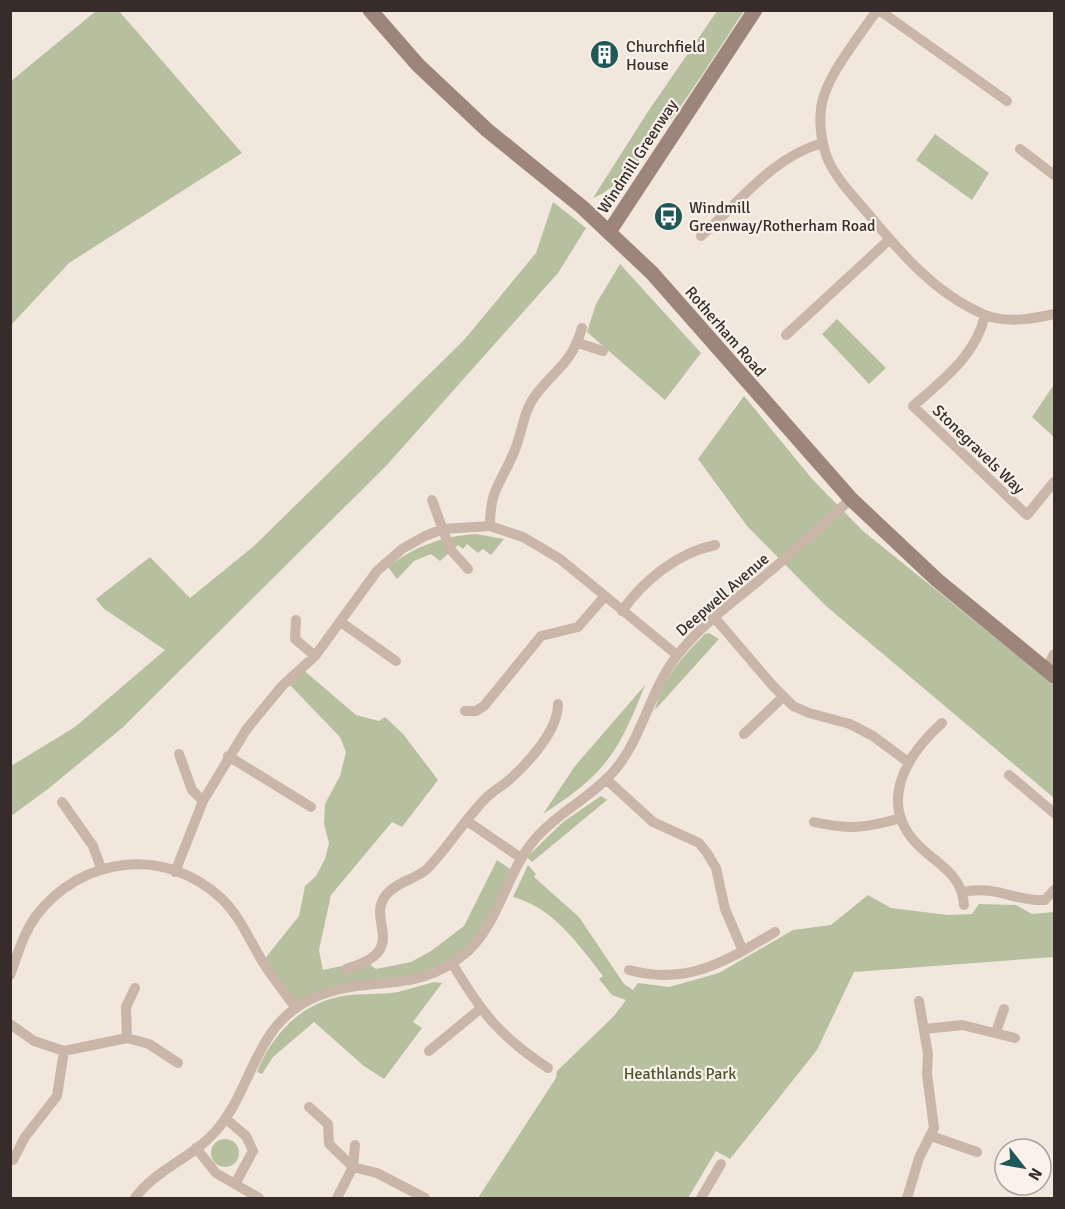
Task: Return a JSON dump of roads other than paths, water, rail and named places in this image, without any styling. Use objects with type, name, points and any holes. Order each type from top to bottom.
[{"type":"main road","name":"Rotherham Road","points":[[370,10],[418,64],[487,130],[609,232],[652,273],[851,499],[937,580],[1050,673]]},
{"type":"main road","name":"Windmill Greenway","points":[[609,232],[755,10]]},
{"type":"street","points":[[1007,101],[878,10],[829,82],[821,106],[823,143],[829,162],[836,174],[927,279],[962,303],[985,315],[1030,319],[1054,314]]},
{"type":"street","points":[[701,236],[781,162],[804,148],[823,143]]},
{"type":"street","points":[[1020,149],[1054,175]]},
{"type":"street","points":[[786,335],[890,239]]},
{"type":"street","name":"Stonegravels Way","points":[[985,315],[981,332],[971,351],[913,406],[1027,515],[1054,482]]},
{"type":"street","points":[[490,526],[494,490],[514,453],[526,410],[535,396],[561,370],[578,343],[582,328]]},
{"type":"street","points":[[578,343],[603,351]]},
{"type":"street","name":"Deepwell Avenue","points":[[135,1198],[155,1177],[213,1134],[226,1119],[241,1095],[263,1042],[296,1008],[332,990],[362,984],[406,982],[452,963],[469,950],[488,927],[520,858],[544,828],[606,780],[625,757],[654,691],[677,655],[714,617],[776,566],[851,499]]},
{"type":"street","points":[[432,500],[450,549],[468,569]]},
{"type":"street","points":[[175,872],[203,801],[228,756],[262,709],[282,686],[315,656],[342,623],[373,577],[390,559],[425,536],[443,529],[490,526],[537,544],[560,559],[677,655]]},
{"type":"street","points":[[622,611],[653,574],[702,547],[715,544]]},
{"type":"street","points":[[465,711],[476,711],[484,706],[541,636],[578,627],[605,596]]},
{"type":"street","points":[[714,617],[783,697],[809,713],[858,728],[908,762]]},
{"type":"street","points":[[296,620],[295,639],[315,656]]},
{"type":"street","points":[[342,623],[396,661]]},
{"type":"street","points":[[1050,673],[1054,654]]},
{"type":"street","points":[[744,734],[783,697]]},
{"type":"street","points":[[346,969],[360,965],[380,950],[385,938],[381,908],[384,897],[391,890],[416,878],[429,867],[485,799],[510,779],[541,742],[555,720],[558,704]]},
{"type":"street","points":[[942,723],[908,762],[897,804],[901,818],[916,843],[961,885],[964,905]]},
{"type":"street","points":[[179,754],[192,790],[203,801]]},
{"type":"street","points":[[228,756],[279,790],[311,807]]},
{"type":"street","points":[[1009,775],[1054,813]]},
{"type":"street","points":[[606,780],[653,822],[699,843],[716,868],[725,909],[743,951]]},
{"type":"street","points":[[62,802],[93,846],[101,868]]},
{"type":"street","points":[[814,822],[844,828],[868,827],[901,818]]},
{"type":"street","points":[[467,821],[520,858]]},
{"type":"street","points":[[10,975],[27,930],[46,904],[71,884],[101,868],[124,864],[152,865],[190,878],[221,898],[296,1008]]},
{"type":"street","points":[[963,892],[1003,891],[1032,901],[1045,900],[1054,890]]},
{"type":"street","points":[[629,970],[654,977],[675,977],[697,972],[775,933]]},
{"type":"street","points":[[452,963],[480,1009],[515,1046],[548,1068]]},
{"type":"street","points":[[127,1038],[126,1007],[135,988]]},
{"type":"street","points":[[907,1198],[919,1158],[931,1136],[933,1120],[927,1074],[925,1029],[919,1001]]},
{"type":"street","points":[[429,1051],[480,1009]]},
{"type":"street","points":[[996,1032],[1004,1009]]},
{"type":"street","points":[[10,1024],[34,1041],[64,1052],[127,1038],[149,1044],[178,1063]]},
{"type":"street","points":[[925,1029],[962,1025],[1015,1038]]},
{"type":"street","points":[[13,1160],[25,1137],[57,1096],[64,1052]]},
{"type":"street","points":[[309,1107],[328,1124],[329,1144],[334,1152],[353,1167],[377,1173],[425,1198]]},
{"type":"street","points":[[226,1119],[246,1136],[253,1151],[235,1184]]},
{"type":"street","points":[[931,1136],[977,1152]]},
{"type":"street","points":[[337,1198],[353,1167],[355,1145]]},
{"type":"street","points":[[196,1148],[216,1173],[259,1198]]},
{"type":"street","points":[[701,1198],[721,1164]]},
{"type":"place","name":"Churchfield House","points":[[605,55]]},
{"type":"place","name":"Windmill Greenway/Rotherham Road","points":[[668,216]]},
{"type":"park label","name":"Heathlands Park","points":[[680,1073]]}]
